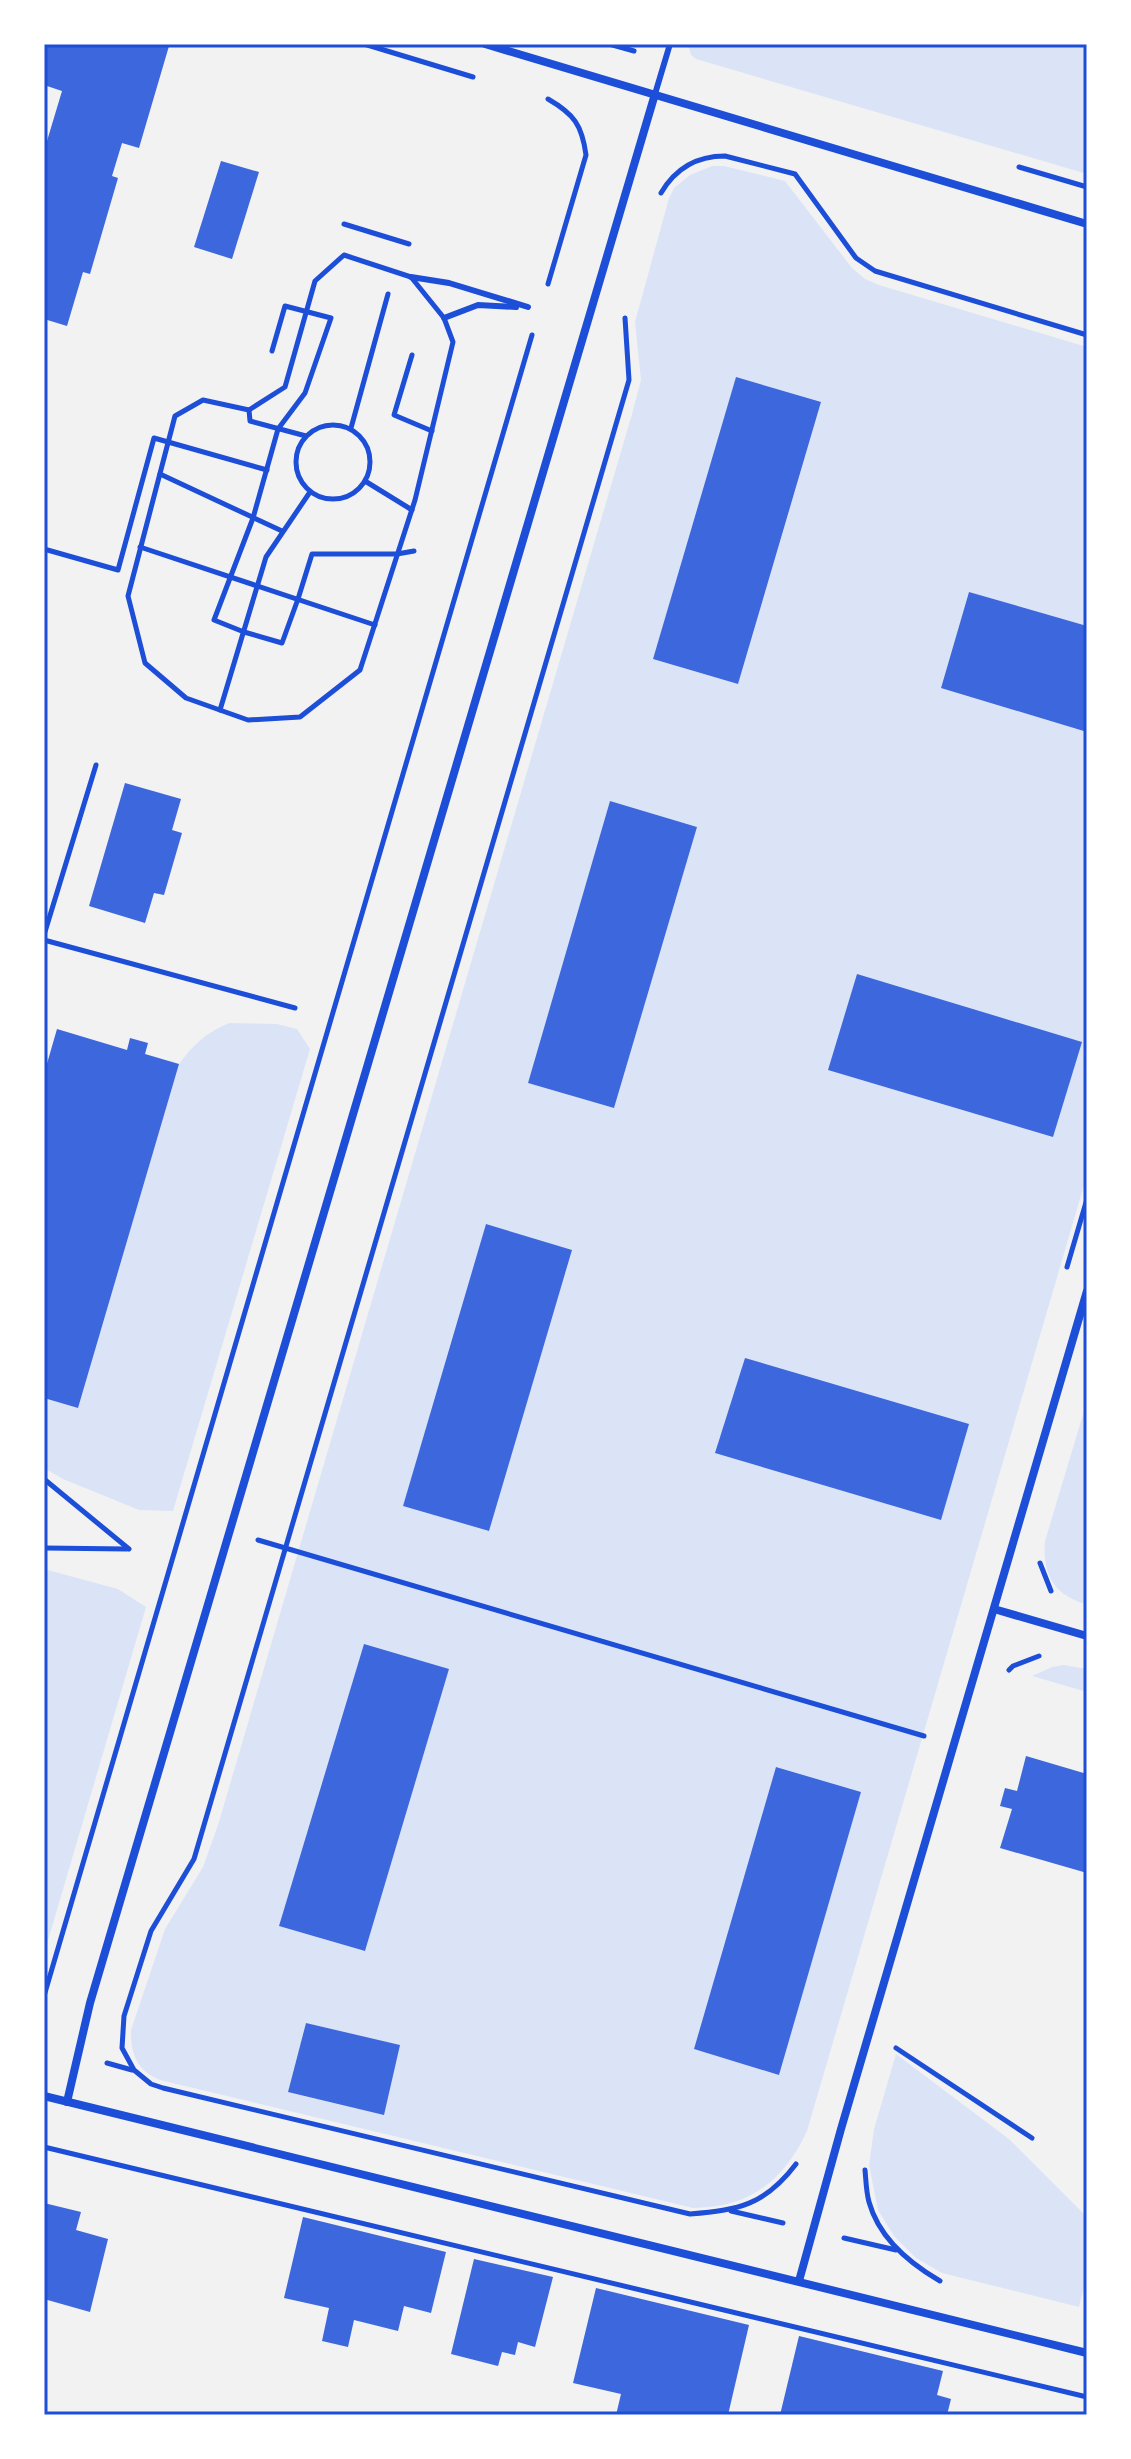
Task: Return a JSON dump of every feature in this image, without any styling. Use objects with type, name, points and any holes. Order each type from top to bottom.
[{"type":"street","points":[[485,44],[1087,224]]},
{"type":"street","points":[[67,2102],[94,1988],[655,94]]},
{"type":"street","points":[[799,2281],[1087,1291]]},
{"type":"street","points":[[994,1609],[1087,1636]]},
{"type":"street","points":[[44,2096],[1087,2353]]},
{"type":"lane","points":[[655,94],[670,44]]},
{"type":"lane","points":[[411,277],[449,283],[528,307],[478,305],[444,318]]},
{"type":"path","points":[[364,44],[481,79]]},
{"type":"path","points":[[535,95],[549,99],[569,112],[583,133],[586,155],[547,287]]},
{"type":"path","points":[[658,198],[683,166],[713,156],[725,156],[795,174],[856,258],[875,271],[1087,335]]},
{"type":"path","points":[[344,255],[411,277],[444,318],[453,342],[412,510],[360,670],[300,717],[248,720],[186,698],[145,663],[128,596],[175,416],[203,400],[249,410],[285,387],[315,281],[344,255]]},
{"type":"path","points":[[351,428],[395,272]]},
{"type":"path","points":[[272,351],[285,306],[331,318],[305,393],[278,429],[253,518],[214,620],[282,643],[312,554],[397,554],[414,551]]},
{"type":"path","points":[[625,318],[629,380],[194,1859],[151,1931],[124,2016],[122,2048],[134,2070],[151,2084],[163,2088],[690,2214],[730,2211],[755,2201],[784,2180],[798,2160]]},
{"type":"path","points":[[44,1996],[535,325]]},
{"type":"path","points":[[412,355],[394,415],[432,431]]},
{"type":"path","points":[[249,410],[250,421],[306,436]]},
{"type":"path","points":[[327,424],[351,428],[367,446],[371,458],[370,470],[357,491],[346,498],[321,498],[301,482],[296,458],[299,446],[306,436],[327,424]]},
{"type":"path","points":[[44,549],[118,570],[154,438],[267,470]]},
{"type":"path","points":[[160,474],[283,532]]},
{"type":"path","points":[[365,481],[412,510]]},
{"type":"path","points":[[220,710],[266,557],[310,492]]},
{"type":"path","points":[[140,547],[375,625]]},
{"type":"path","points":[[96,765],[44,938],[295,1008]]},
{"type":"path","points":[[44,1479],[129,1549],[44,1548]]},
{"type":"path","points":[[286,1549],[929,1738]]},
{"type":"path","points":[[1040,1552],[1040,1564],[1051,1592],[1060,1598]]},
{"type":"path","points":[[1006,1673],[1013,1666],[1038,1656],[1050,1655]]},
{"type":"path","points":[[888,2059],[892,2045],[1032,2138]]},
{"type":"path","points":[[44,2147],[1087,2397]]},
{"type":"path","points":[[864,2164],[869,2201],[875,2217],[898,2251],[914,2266],[941,2282]]},
{"type":"shaded area","points":[[688,44],[1087,44],[1087,174],[696,59],[691,55]]},
{"type":"shaded area","points":[[712,166],[724,166],[785,181],[852,268],[865,279],[1087,347],[1087,626],[969,592],[941,687],[1087,732],[1087,1175],[807,2131],[787,2164],[762,2188],[731,2203],[693,2208],[164,2081],[148,2074],[138,2062],[132,2048],[131,2030],[165,1929],[203,1867],[218,1825],[632,414],[641,380],[635,322],[669,198],[674,188],[690,175]],"holes":[[[736,378],[821,403],[738,684],[653,659]],[[610,801],[697,827],[614,1108],[528,1083]],[[857,975],[1081,1042],[1053,1136],[829,1070]],[[486,1224],[572,1251],[488,1531],[403,1506]],[[449,1669],[365,1951],[280,1926]],[[777,1767],[861,1792],[779,2074],[694,2049]],[[306,2023],[399,2045],[288,2092]]]},
{"type":"shaded area","points":[[229,1023],[277,1024],[297,1029],[310,1049],[173,1511],[139,1510],[44,1468],[44,1398],[78,1408],[179,1064],[201,1040]]},
{"type":"shaded area","points":[[1087,1401],[1087,1604],[1066,1595],[1052,1582],[1046,1564],[1045,1541]]},
{"type":"shaded area","points":[[44,1569],[118,1589],[146,1607],[44,1954]]},
{"type":"shaded area","points":[[1064,1665],[1087,1669],[1087,1692],[1032,1676]]},
{"type":"shaded area","points":[[896,2054],[1009,2139],[1087,2217],[1087,2276],[1079,2307],[942,2273],[916,2258],[894,2236],[878,2210],[869,2165],[874,2129]]},
{"type":"building","points":[[44,44],[169,46],[139,148],[122,143],[112,176],[118,178],[90,274],[83,272],[67,326],[44,319],[44,151],[62,91],[44,85]]},
{"type":"building","points":[[221,161],[259,172],[232,259],[194,247]]},
{"type":"building","points":[[736,377],[821,402],[738,684],[653,659]]},
{"type":"building","points":[[969,592],[1087,626],[1087,732],[941,688]]},
{"type":"building","points":[[125,783],[181,799],[172,830],[182,833],[164,895],[154,893],[145,923],[89,906]]},
{"type":"building","points":[[610,801],[697,827],[614,1108],[528,1083]]},
{"type":"building","points":[[857,974],[1082,1042],[1053,1137],[828,1070]]},
{"type":"building","points":[[57,1029],[127,1050],[130,1038],[148,1043],[145,1054],[179,1064],[78,1408],[44,1398],[44,1074]]},
{"type":"building","points":[[486,1224],[572,1250],[489,1531],[403,1506]]},
{"type":"building","points":[[745,1358],[969,1424],[941,1520],[715,1453]]},
{"type":"building","points":[[364,1644],[449,1669],[365,1951],[279,1926]]},
{"type":"building","points":[[1026,1756],[1087,1774],[1087,1873],[1000,1848],[1012,1809],[1000,1806],[1005,1788],[1017,1791]]},
{"type":"building","points":[[776,1767],[861,1792],[779,2075],[694,2049]]},
{"type":"building","points":[[306,2023],[400,2045],[384,2115],[288,2092]]},
{"type":"building","points":[[44,2203],[81,2212],[76,2230],[108,2239],[90,2312],[44,2299]]},
{"type":"building","points":[[303,2217],[446,2252],[431,2313],[404,2306],[398,2331],[354,2320],[348,2347],[322,2341],[329,2308],[284,2298]]},
{"type":"building","points":[[474,2259],[553,2277],[535,2347],[518,2342],[515,2355],[502,2352],[498,2366],[451,2354]]},
{"type":"building","points":[[596,2288],[749,2325],[728,2415],[616,2415],[621,2394],[573,2383]]},
{"type":"building","points":[[799,2336],[943,2371],[937,2395],[951,2399],[947,2415],[780,2415]]}]
